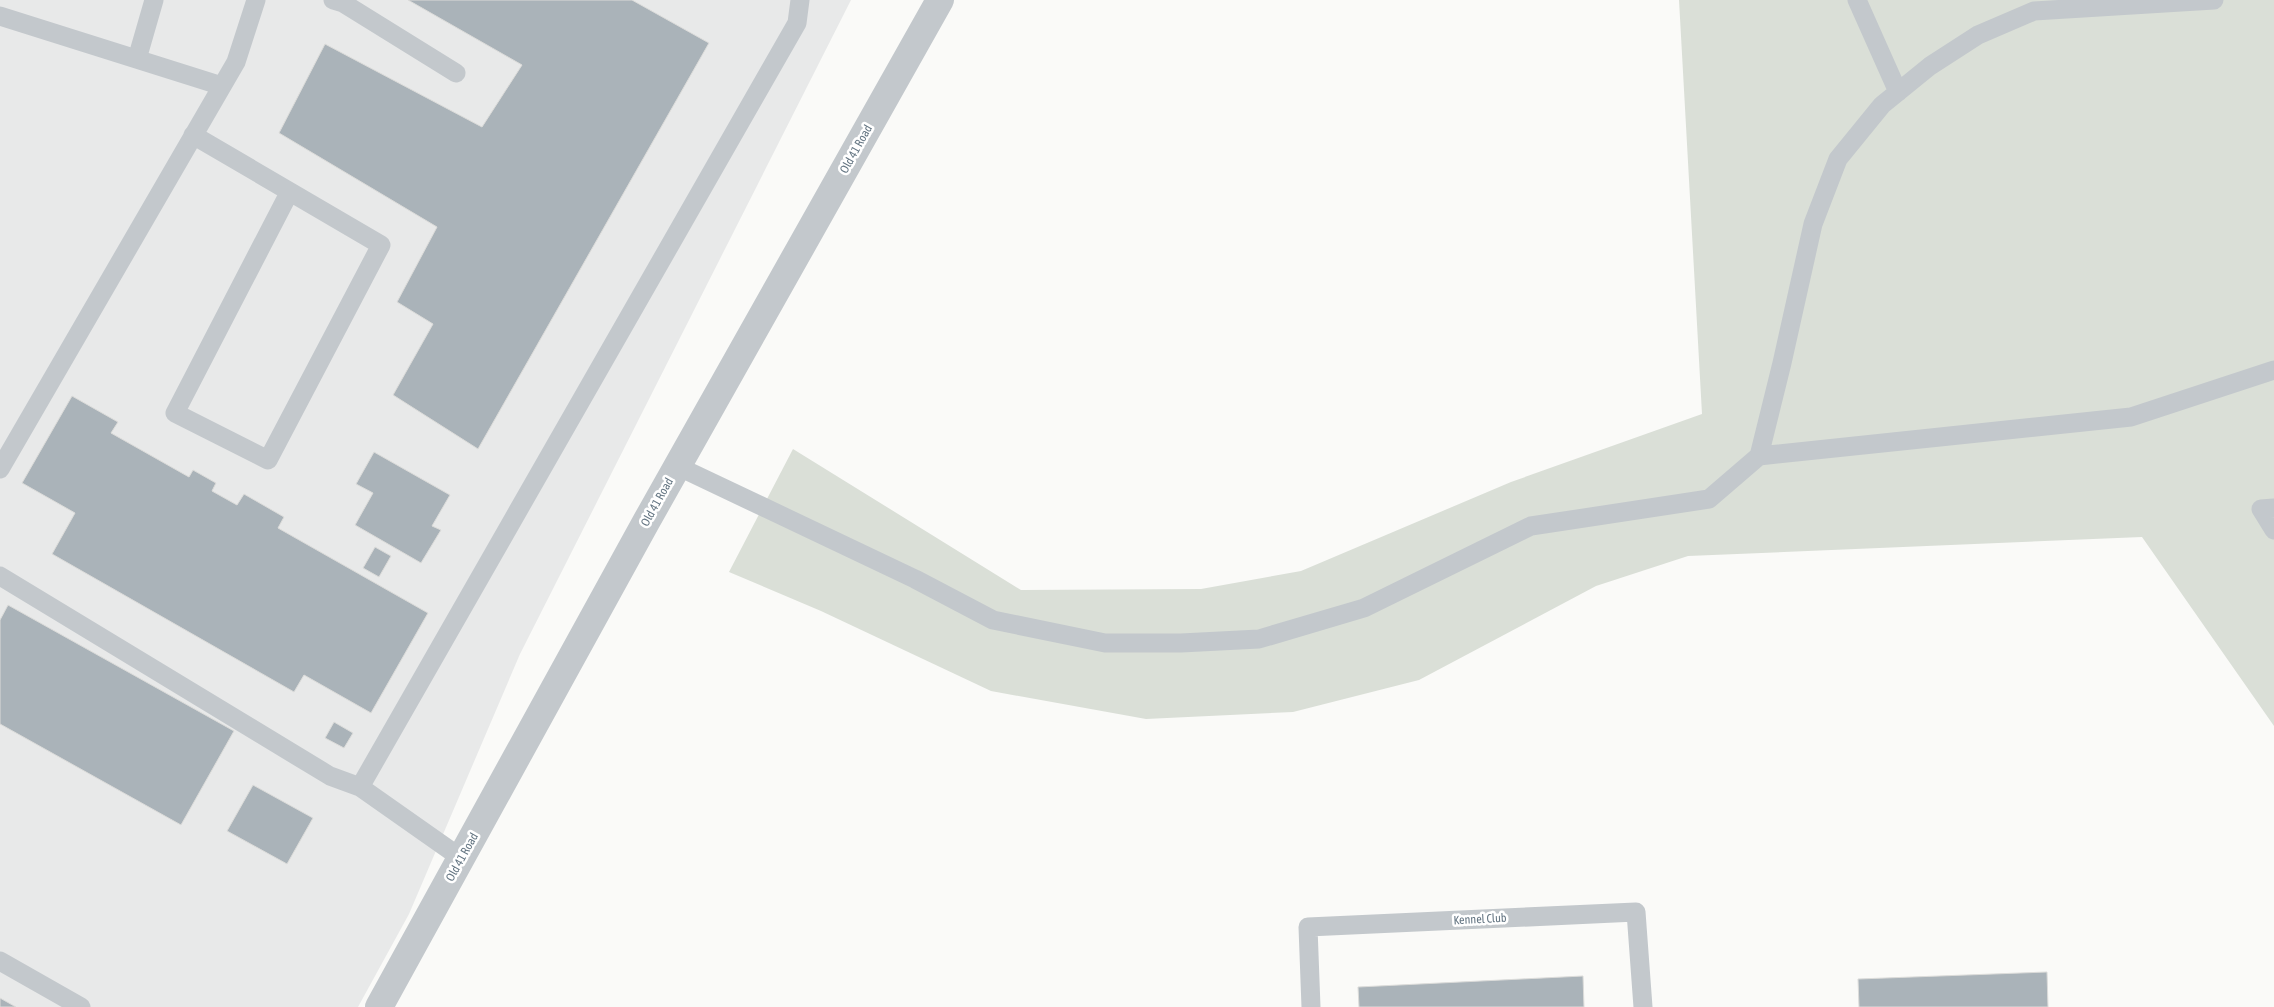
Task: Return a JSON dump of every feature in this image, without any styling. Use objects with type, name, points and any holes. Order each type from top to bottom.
[{"type":"street","name":"Old 41 Road","points":[[379,1007],[677,466],[940,0]]},
{"type":"lane","points":[[137,60],[154,0]]},
{"type":"lane","points":[[0,469],[236,62],[256,0]]},
{"type":"lane","points":[[333,0],[343,3],[456,72]]},
{"type":"lane","points":[[360,787],[797,23],[800,0]]},
{"type":"lane","points":[[1857,0],[1898,92]]},
{"type":"lane","points":[[1759,456],[1813,224],[1838,159],[1882,105],[1930,66],[1978,34],[2034,11],[2214,0]]},
{"type":"lane","points":[[0,16],[222,86]]},
{"type":"lane","points":[[193,135],[289,193],[381,245],[268,460],[175,413],[289,193]]},
{"type":"lane","points":[[677,466],[915,579],[993,620],[1105,643],[1181,643],[1259,639],[1364,608],[1531,526],[1709,499],[1759,456],[2131,418],[2274,370]]},
{"type":"lane","points":[[2274,508],[2261,509],[2274,530]]},
{"type":"lane","points":[[0,576],[330,776],[360,787],[461,858]]},
{"type":"lane","name":"Kennel Club","points":[[1311,1007],[1308,927],[1636,912],[1643,1007]]},
{"type":"lane","points":[[0,961],[81,1007]]},
{"type":"shaded area","points":[[0,0],[851,0],[520,654],[409,914],[358,1007],[0,1007]]},
{"type":"shaded area","points":[[1679,0],[2274,0],[2274,726],[2142,537],[1688,556],[1596,586],[1419,680],[1293,712],[1146,719],[991,691],[821,611],[729,572],[793,449],[1021,590],[1201,589],[1301,571],[1511,482],[1702,414]]},
{"type":"building","points":[[408,0],[632,0],[709,43],[478,449],[393,395],[433,324],[397,302],[437,227],[279,133],[325,44],[482,127],[522,65]]},
{"type":"building","points":[[72,396],[118,422],[111,433],[189,477],[193,470],[216,483],[212,491],[237,505],[244,494],[284,517],[278,528],[428,613],[371,713],[304,675],[294,692],[52,554],[75,513],[22,483]]},
{"type":"building","points":[[374,452],[450,495],[432,526],[441,530],[421,563],[355,525],[373,493],[356,484]]},
{"type":"building","points":[[375,547],[391,556],[379,577],[363,568]]},
{"type":"building","points":[[8,605],[234,731],[181,825],[0,724],[0,620]]},
{"type":"building","points":[[334,722],[353,733],[344,748],[325,738]]},
{"type":"building","points":[[253,785],[313,818],[287,864],[227,831]]},
{"type":"building","points":[[2047,972],[2048,1007],[1859,1007],[1858,979]]},
{"type":"building","points":[[1583,976],[1584,1007],[1359,1007],[1358,987]]},
{"type":"building","points":[[0,998],[16,1007],[0,1007]]}]
